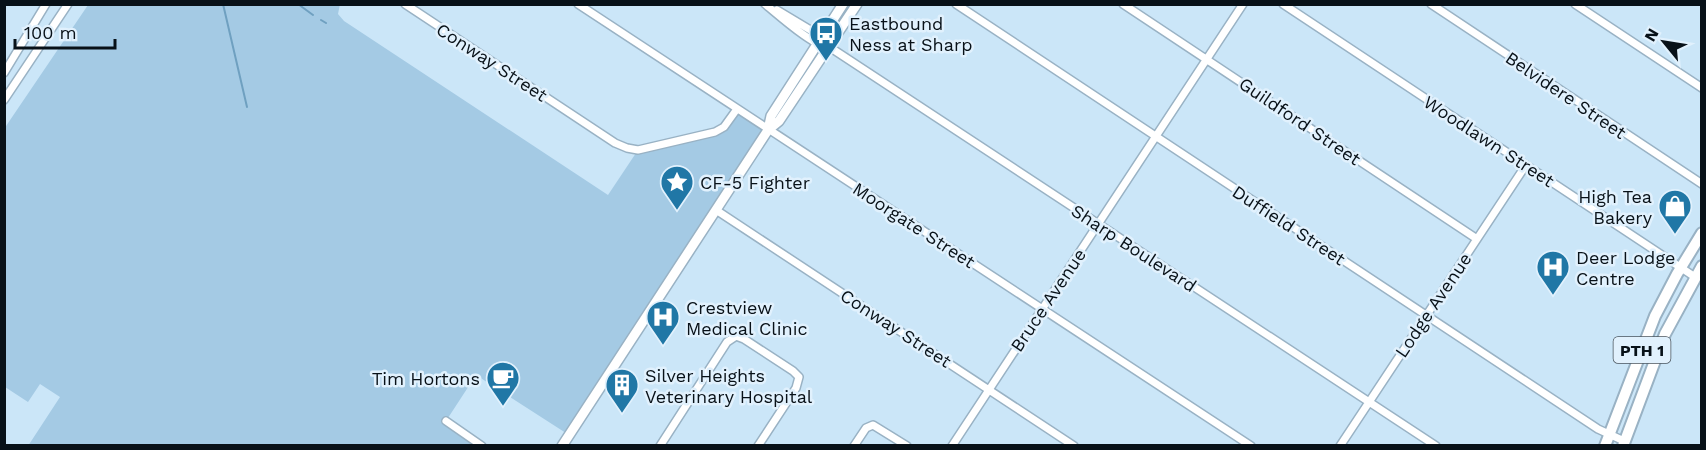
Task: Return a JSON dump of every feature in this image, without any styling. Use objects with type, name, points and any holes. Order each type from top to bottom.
[{"type":"highway","name":"PTH 1","points":[[1607,440],[1655,316],[1701,233]]},
{"type":"highway","name":"PTH 1","points":[[1624,443],[1665,334],[1701,266]]},
{"type":"main road","points":[[768,130],[771,116],[843,4]]},
{"type":"main road","points":[[562,446],[768,130],[779,121],[831,47],[857,4]]},
{"type":"street","points":[[4,73],[45,4]]},
{"type":"street","points":[[4,100],[68,4]]},
{"type":"street","name":"Conway Street","points":[[405,4],[605,136],[627,148],[638,150],[714,132],[724,127],[737,109]]},
{"type":"street","name":"Moorgate Street","points":[[578,4],[1251,446]]},
{"type":"street","name":"Sharp Boulevard","points":[[766,4],[1436,446]]},
{"type":"street","name":"Duffield Street","points":[[956,4],[1598,429],[1607,440],[1624,443]]},
{"type":"street","name":"Guildford Street","points":[[1124,4],[1477,239]]},
{"type":"street","name":"Bruce Avenue","points":[[952,446],[1242,4]]},
{"type":"street","name":"Woodlawn Street","points":[[1283,4],[1695,277]]},
{"type":"street","name":"Belvidere Street","points":[[1431,4],[1701,184]]},
{"type":"street","points":[[1575,4],[1701,88]]},
{"type":"street","name":"Lodge Avenue","points":[[1340,446],[1526,165]]},
{"type":"street","name":"Conway Street","points":[[716,210],[1074,446]]},
{"type":"street","points":[[660,446],[727,342],[736,336],[793,370],[799,377],[796,388],[758,446]]},
{"type":"street","points":[[446,422],[482,446]]},
{"type":"street","points":[[854,446],[866,428],[873,425],[907,446]]},
{"type":"shaded area","points":[[340,4],[338,14],[344,21],[608,195],[638,150],[715,132],[737,109],[768,130],[569,435],[476,375],[446,421],[482,445],[28,446],[60,397],[40,384],[28,402],[5,387],[4,129],[88,5]]},
{"type":"waterway","points":[[223,4],[247,107]]},
{"type":"waterway","points":[[298,4],[313,15]]},
{"type":"waterway","points":[[321,20],[326,23]]},
{"type":"place","name":"Eastbound Ness at Sharp","points":[[826,62]]},
{"type":"place","name":"CF-5 Fighter","points":[[677,211]]},
{"type":"place","name":"High Tea Bakery","points":[[1675,235]]},
{"type":"place","name":"Deer Lodge Centre","points":[[1553,296]]},
{"type":"place","name":"Crestview Medical Clinic","points":[[663,346]]},
{"type":"place","name":"Tim Hortons","points":[[503,407]]},
{"type":"place","name":"Silver Heights Veterinary Hospital","points":[[622,414]]}]
